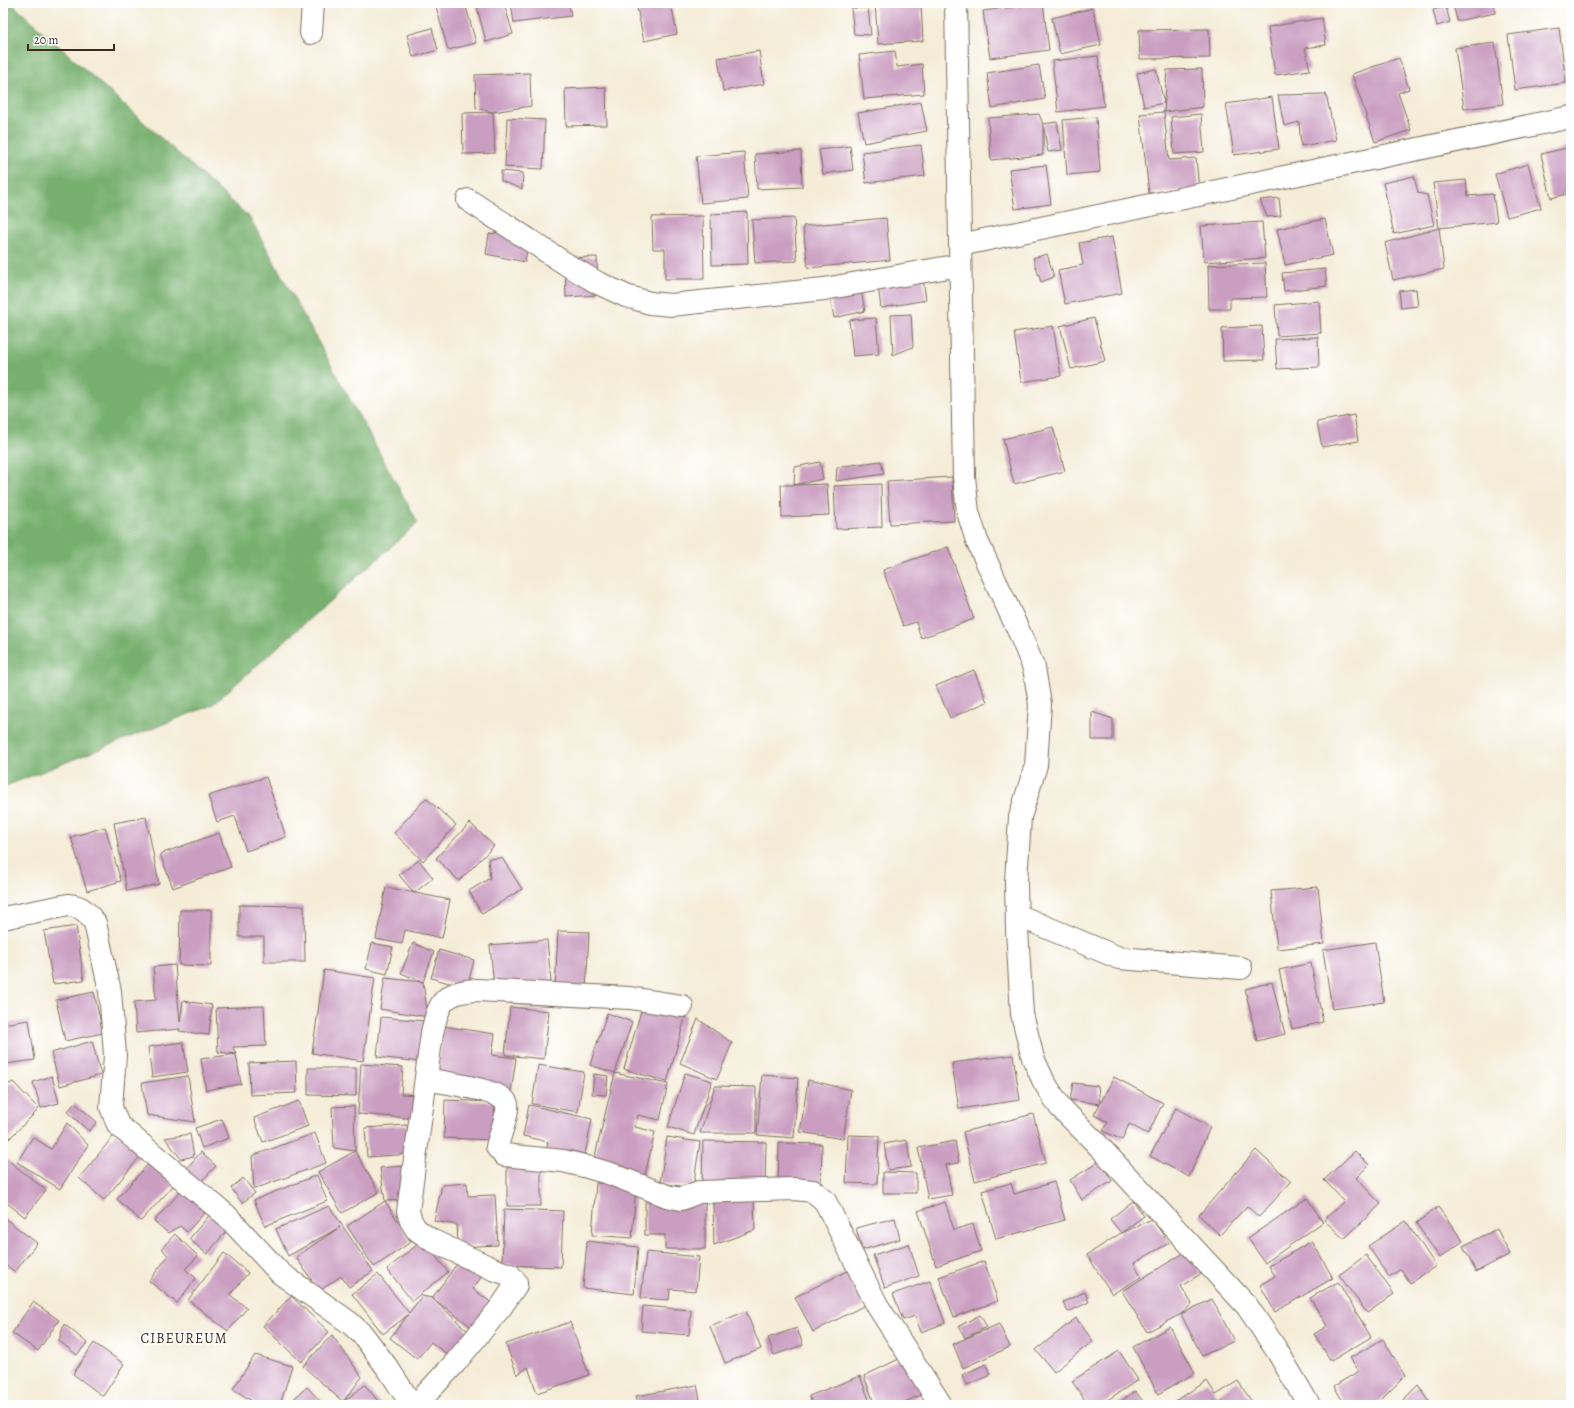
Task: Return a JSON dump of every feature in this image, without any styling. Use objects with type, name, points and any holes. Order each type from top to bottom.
[{"type":"street","points":[[311,33],[313,3]]},
{"type":"street","points":[[956,3],[964,477],[968,512],[977,541],[1034,668],[1040,704],[1036,765],[1020,817],[1016,881],[1022,1014],[1033,1058],[1044,1082],[1060,1106],[1247,1306],[1276,1349],[1309,1405]]},
{"type":"street","points":[[468,200],[569,266],[598,283],[626,296],[650,303],[671,305],[824,289],[960,255],[1571,117]]},
{"type":"street","points":[[3,918],[68,905],[78,906],[90,916],[95,923],[110,991],[115,1055],[111,1107],[118,1125],[226,1215],[280,1273],[350,1323],[363,1336],[389,1370],[412,1405]]},
{"type":"street","points":[[1017,923],[1119,958],[1241,968]]},
{"type":"street","points":[[416,1405],[455,1363],[501,1307],[516,1285],[516,1282],[510,1275],[493,1269],[431,1240],[416,1229],[411,1221],[408,1211],[432,1033],[440,1005],[454,994],[466,990],[630,998],[682,1006]]},
{"type":"street","points":[[426,1079],[481,1090],[500,1096],[504,1100],[507,1108],[497,1147],[504,1155],[584,1166],[611,1174],[667,1196],[681,1199],[699,1192],[738,1190],[794,1189],[813,1191],[819,1194],[825,1201],[877,1304],[941,1405]]},
{"type":"green space","points":[[3,3],[11,3],[250,218],[418,523],[212,705],[3,787]]},
{"type":"building","points":[[435,3],[465,3],[476,43],[448,50]]},
{"type":"building","points":[[476,3],[504,3],[513,34],[486,42]]},
{"type":"building","points":[[511,3],[569,3],[571,16],[514,23]]},
{"type":"building","points":[[636,3],[671,3],[677,34],[644,41]]},
{"type":"building","points":[[875,3],[921,3],[923,41],[878,44]]},
{"type":"building","points":[[1043,3],[1049,50],[990,58],[983,11]]},
{"type":"building","points":[[1285,3],[1338,3],[1338,5],[1285,5]]},
{"type":"building","points":[[1453,3],[1493,3],[1495,13],[1457,21]]},
{"type":"building","points":[[1446,7],[1450,22],[1437,26],[1433,10]]},
{"type":"building","points":[[851,8],[868,8],[871,35],[854,34]]},
{"type":"building","points":[[1093,8],[1101,45],[1060,54],[1052,18]]},
{"type":"building","points":[[1322,18],[1326,45],[1305,48],[1310,70],[1275,75],[1268,27]]},
{"type":"building","points":[[432,28],[438,50],[413,57],[407,35]]},
{"type":"building","points":[[1559,28],[1566,83],[1515,90],[1508,35]]},
{"type":"building","points":[[1209,29],[1210,58],[1140,59],[1139,30]]},
{"type":"building","points":[[1495,43],[1503,104],[1464,109],[1455,48]]},
{"type":"building","points":[[759,51],[764,84],[723,91],[718,58]]},
{"type":"building","points":[[895,51],[897,67],[922,64],[924,94],[864,99],[859,55]]},
{"type":"building","points":[[1098,56],[1104,106],[1058,112],[1052,61]]},
{"type":"building","points":[[1399,58],[1409,89],[1398,93],[1411,130],[1375,142],[1352,74]]},
{"type":"building","points":[[1039,65],[1045,99],[992,108],[987,73]]},
{"type":"building","points":[[1156,69],[1164,103],[1144,107],[1137,73]]},
{"type":"building","points":[[1202,69],[1203,107],[1164,112],[1167,70]]},
{"type":"building","points":[[530,73],[531,106],[493,112],[476,108],[475,75]]},
{"type":"building","points":[[606,87],[607,125],[566,126],[565,89]]},
{"type":"building","points":[[1326,94],[1336,140],[1301,146],[1299,122],[1284,126],[1278,95]]},
{"type":"building","points":[[1272,97],[1279,149],[1234,155],[1226,104]]},
{"type":"building","points":[[921,102],[927,131],[864,143],[858,113]]},
{"type":"building","points":[[493,112],[495,153],[463,154],[462,113]]},
{"type":"building","points":[[1164,112],[1169,160],[1196,158],[1199,189],[1149,193],[1140,114]]},
{"type":"building","points":[[1039,114],[1043,124],[1043,155],[991,160],[988,118]]},
{"type":"building","points":[[1201,114],[1204,152],[1174,154],[1171,117]]},
{"type":"building","points":[[1096,117],[1100,172],[1067,175],[1063,120]]},
{"type":"building","points":[[507,118],[545,120],[543,169],[505,167]]},
{"type":"building","points":[[1057,122],[1062,150],[1048,152],[1043,124]]},
{"type":"building","points":[[921,145],[925,176],[866,183],[862,152]]},
{"type":"building","points":[[850,146],[853,170],[823,174],[819,150]]},
{"type":"building","points":[[1571,147],[1571,193],[1551,198],[1541,154]]},
{"type":"building","points":[[801,151],[802,187],[757,189],[755,154]]},
{"type":"building","points":[[744,152],[748,199],[701,203],[696,156]]},
{"type":"building","points":[[1528,164],[1541,208],[1507,217],[1495,174]]},
{"type":"building","points":[[1046,165],[1051,204],[1015,209],[1009,169]]},
{"type":"building","points":[[501,171],[523,173],[522,189],[501,181]]},
{"type":"building","points":[[1414,176],[1418,193],[1427,195],[1434,225],[1394,234],[1383,183]]},
{"type":"building","points":[[1466,180],[1468,196],[1493,194],[1497,222],[1439,228],[1433,183]]},
{"type":"building","points":[[1279,198],[1281,216],[1267,217],[1260,200]]},
{"type":"building","points":[[747,212],[748,264],[712,265],[711,214]]},
{"type":"building","points":[[703,216],[704,279],[665,279],[665,249],[653,249],[652,217]]},
{"type":"building","points":[[794,218],[797,261],[755,263],[752,220]]},
{"type":"building","points":[[886,218],[890,260],[808,268],[803,226]]},
{"type":"building","points":[[1325,219],[1333,255],[1285,265],[1277,229]]},
{"type":"building","points":[[1262,222],[1265,258],[1204,262],[1201,226]]},
{"type":"building","points":[[531,227],[525,262],[486,254],[489,234]]},
{"type":"building","points":[[1439,228],[1444,269],[1393,280],[1385,243]]},
{"type":"building","points":[[1112,237],[1122,293],[1065,304],[1058,270],[1083,265],[1079,243]]},
{"type":"building","points":[[1047,254],[1054,277],[1041,282],[1033,258]]},
{"type":"building","points":[[597,257],[598,295],[566,297],[565,258]]},
{"type":"building","points":[[1265,263],[1267,297],[1230,298],[1230,309],[1209,309],[1208,265]]},
{"type":"building","points":[[1325,269],[1327,286],[1284,291],[1282,273]]},
{"type":"building","points":[[923,279],[926,300],[881,308],[878,286]]},
{"type":"building","points":[[1416,289],[1418,306],[1401,308],[1399,291]]},
{"type":"building","points":[[861,290],[865,311],[834,318],[830,296]]},
{"type":"building","points":[[1319,301],[1321,333],[1277,336],[1275,305]]},
{"type":"building","points":[[911,314],[913,347],[893,355],[891,315]]},
{"type":"building","points":[[876,318],[879,354],[853,356],[849,320]]},
{"type":"building","points":[[1094,318],[1105,361],[1071,369],[1060,326]]},
{"type":"building","points":[[1053,326],[1061,376],[1021,382],[1014,332]]},
{"type":"building","points":[[1262,326],[1264,360],[1223,361],[1222,328]]},
{"type":"building","points":[[1318,337],[1319,367],[1277,369],[1275,339]]},
{"type":"building","points":[[1354,415],[1358,441],[1322,447],[1317,422]]},
{"type":"building","points":[[1053,427],[1065,471],[1014,484],[1003,439]]},
{"type":"building","points":[[881,461],[884,474],[836,481],[837,467]]},
{"type":"building","points":[[820,462],[823,479],[794,485],[795,467]]},
{"type":"building","points":[[952,477],[954,521],[890,524],[887,481]]},
{"type":"building","points":[[827,484],[829,515],[782,517],[781,485]]},
{"type":"building","points":[[881,484],[882,527],[836,529],[834,486]]},
{"type":"building","points":[[948,547],[974,619],[921,638],[916,622],[903,626],[883,570]]},
{"type":"building","points":[[974,670],[987,702],[950,718],[936,686]]},
{"type":"building","points":[[1092,712],[1113,719],[1113,740],[1092,740]]},
{"type":"building","points":[[266,777],[286,837],[246,851],[235,816],[217,822],[208,796]]},
{"type":"building","points":[[426,798],[456,825],[423,861],[394,833]]},
{"type":"building","points":[[146,817],[159,884],[127,891],[114,823]]},
{"type":"building","points":[[470,823],[494,846],[459,881],[436,858]]},
{"type":"building","points":[[105,827],[121,881],[87,891],[71,837]]},
{"type":"building","points":[[219,833],[231,867],[173,888],[160,854]]},
{"type":"building","points":[[502,858],[522,889],[482,914],[469,891],[490,878],[488,859]]},
{"type":"building","points":[[419,860],[433,878],[414,893],[399,875]]},
{"type":"building","points":[[386,887],[450,900],[442,938],[405,930],[402,944],[376,939]]},
{"type":"building","points":[[1318,887],[1324,944],[1277,949],[1271,891]]},
{"type":"building","points":[[239,905],[304,906],[305,962],[264,962],[264,937],[239,937]]},
{"type":"building","points":[[180,910],[211,910],[211,966],[179,965]]},
{"type":"building","points":[[76,926],[84,980],[53,984],[44,931]]},
{"type":"building","points":[[558,931],[589,932],[586,992],[555,990]]},
{"type":"building","points":[[547,940],[551,982],[494,987],[490,945]]},
{"type":"building","points":[[1375,942],[1384,1002],[1332,1009],[1323,950]]},
{"type":"building","points":[[372,943],[393,947],[387,974],[366,969]]},
{"type":"building","points":[[413,943],[434,952],[423,982],[401,973]]},
{"type":"building","points":[[439,950],[474,960],[467,988],[431,978]]},
{"type":"building","points":[[1311,963],[1323,1022],[1292,1029],[1279,970]]},
{"type":"building","points":[[175,965],[180,1022],[183,1001],[212,1005],[209,1035],[179,1031],[180,1029],[136,1033],[134,1002],[156,1000],[153,967]]},
{"type":"building","points":[[324,970],[375,978],[363,1061],[312,1053]]},
{"type":"building","points":[[385,978],[423,982],[428,1017],[380,1009]]},
{"type":"building","points":[[1272,982],[1285,1034],[1257,1041],[1245,989]]},
{"type":"building","points":[[94,992],[103,1033],[65,1041],[56,1000]]},
{"type":"building","points":[[644,1001],[686,1015],[667,1082],[624,1069]]},
{"type":"building","points":[[264,1006],[266,1046],[233,1047],[236,1054],[218,1052],[216,1008]]},
{"type":"building","points":[[510,1007],[549,1011],[544,1059],[505,1055]]},
{"type":"building","points":[[607,1013],[632,1022],[615,1073],[590,1065]]},
{"type":"building","points":[[381,1017],[425,1021],[421,1062],[377,1057]]},
{"type":"building","points":[[698,1019],[732,1043],[717,1079],[680,1063]]},
{"type":"building","points":[[29,1020],[35,1060],[5,1064],[3,1052],[3,1024]]},
{"type":"building","points":[[443,1026],[495,1034],[492,1055],[516,1058],[511,1093],[436,1077]]},
{"type":"building","points":[[92,1041],[101,1075],[60,1086],[51,1053]]},
{"type":"building","points":[[183,1042],[188,1072],[152,1077],[148,1047]]},
{"type":"building","points":[[236,1054],[241,1084],[206,1090],[201,1059]]},
{"type":"building","points":[[1013,1055],[1020,1100],[959,1109],[952,1063]]},
{"type":"building","points":[[296,1061],[297,1093],[250,1095],[249,1063]]},
{"type":"building","points":[[361,1064],[403,1067],[401,1094],[421,1095],[420,1119],[358,1114]]},
{"type":"building","points":[[538,1065],[584,1072],[578,1112],[532,1104]]},
{"type":"building","points":[[308,1068],[356,1068],[356,1096],[308,1095]]},
{"type":"building","points":[[615,1073],[668,1084],[660,1120],[638,1115],[635,1127],[655,1132],[644,1179],[593,1164]]},
{"type":"building","points":[[685,1073],[712,1081],[694,1135],[668,1127]]},
{"type":"building","points":[[594,1074],[608,1076],[606,1095],[592,1094]]},
{"type":"building","points":[[762,1075],[798,1078],[794,1138],[757,1135]]},
{"type":"building","points":[[52,1076],[59,1103],[41,1108],[33,1082]]},
{"type":"building","points":[[188,1076],[195,1122],[147,1115],[142,1083]]},
{"type":"building","points":[[1114,1077],[1163,1103],[1148,1134],[1129,1124],[1122,1140],[1103,1131],[1108,1122],[1094,1115]]},
{"type":"building","points":[[808,1080],[851,1090],[843,1139],[800,1132]]},
{"type":"building","points":[[13,1082],[39,1109],[5,1143],[3,1140],[3,1087]]},
{"type":"building","points":[[1073,1083],[1098,1086],[1100,1104],[1070,1100]]},
{"type":"building","points":[[715,1086],[756,1087],[756,1133],[700,1133]]},
{"type":"building","points":[[445,1100],[495,1102],[493,1140],[444,1138]]},
{"type":"building","points":[[299,1101],[308,1126],[263,1142],[254,1118]]},
{"type":"building","points":[[75,1103],[97,1122],[89,1131],[67,1112]]},
{"type":"building","points":[[529,1105],[592,1119],[585,1154],[567,1150],[569,1162],[545,1157],[548,1142],[523,1136]]},
{"type":"building","points":[[354,1106],[355,1151],[334,1148],[332,1107]]},
{"type":"building","points":[[1176,1108],[1210,1127],[1189,1177],[1150,1156]]},
{"type":"building","points":[[1033,1114],[1046,1163],[975,1181],[963,1132]]},
{"type":"building","points":[[222,1119],[229,1138],[202,1148],[195,1128]]},
{"type":"building","points":[[67,1123],[88,1145],[60,1189],[17,1162],[33,1137],[51,1149]]},
{"type":"building","points":[[407,1125],[410,1154],[367,1157],[365,1128]]},
{"type":"building","points":[[116,1133],[142,1154],[104,1200],[79,1178]]},
{"type":"building","points":[[315,1133],[326,1163],[254,1189],[252,1156]]},
{"type":"building","points":[[190,1134],[194,1156],[181,1159],[165,1138]]},
{"type":"building","points":[[848,1135],[879,1136],[877,1184],[846,1183]]},
{"type":"building","points":[[667,1137],[700,1142],[693,1188],[660,1183]]},
{"type":"building","points":[[907,1140],[911,1167],[888,1170],[884,1144]]},
{"type":"building","points":[[703,1141],[766,1142],[765,1187],[702,1186]]},
{"type":"building","points":[[955,1141],[959,1163],[946,1165],[952,1195],[928,1199],[918,1148]]},
{"type":"building","points":[[779,1143],[822,1144],[821,1188],[778,1187]]},
{"type":"building","points":[[1256,1150],[1291,1182],[1259,1217],[1247,1206],[1220,1235],[1199,1215]]},
{"type":"building","points":[[355,1151],[379,1192],[342,1213],[318,1172]]},
{"type":"building","points":[[1355,1151],[1369,1165],[1356,1178],[1381,1204],[1344,1239],[1324,1220],[1344,1201],[1324,1180]]},
{"type":"building","points":[[201,1152],[216,1166],[200,1183],[185,1170]]},
{"type":"building","points":[[5,1158],[46,1190],[25,1217],[3,1200],[3,1161]]},
{"type":"building","points":[[1100,1161],[1112,1181],[1082,1200],[1070,1180]]},
{"type":"building","points":[[149,1163],[174,1185],[141,1221],[117,1199]]},
{"type":"building","points":[[402,1166],[407,1200],[385,1201],[380,1168]]},
{"type":"building","points":[[507,1167],[541,1167],[541,1206],[507,1206]]},
{"type":"building","points":[[883,1172],[916,1173],[916,1193],[883,1193]]},
{"type":"building","points":[[317,1175],[327,1201],[265,1226],[254,1200]]},
{"type":"building","points":[[243,1178],[255,1193],[242,1203],[231,1188]]},
{"type":"building","points":[[1054,1182],[1065,1220],[996,1239],[982,1191],[1011,1183],[1014,1194]]},
{"type":"building","points":[[467,1183],[468,1196],[495,1195],[498,1245],[458,1247],[457,1225],[434,1221],[442,1185]]},
{"type":"building","points":[[596,1183],[636,1185],[632,1238],[592,1235]]},
{"type":"building","points":[[183,1189],[207,1210],[187,1232],[180,1226],[168,1233],[154,1221]]},
{"type":"building","points":[[1307,1198],[1323,1222],[1265,1263],[1248,1238]]},
{"type":"building","points":[[713,1200],[754,1200],[755,1230],[714,1245]]},
{"type":"building","points":[[385,1201],[411,1242],[374,1267],[347,1226]]},
{"type":"building","points":[[1133,1201],[1144,1216],[1121,1233],[1110,1219]]},
{"type":"building","points":[[645,1202],[705,1202],[705,1249],[665,1249],[665,1235],[645,1235]]},
{"type":"building","points":[[945,1202],[954,1230],[973,1224],[981,1251],[936,1266],[918,1211]]},
{"type":"building","points":[[329,1206],[373,1271],[349,1287],[341,1276],[319,1291],[296,1257],[340,1227],[288,1256],[276,1229]]},
{"type":"building","points":[[1438,1207],[1463,1241],[1440,1258],[1416,1223]]},
{"type":"building","points":[[504,1209],[563,1211],[561,1267],[502,1265]]},
{"type":"building","points":[[213,1211],[230,1227],[207,1254],[189,1239]]},
{"type":"building","points":[[3,1217],[37,1243],[15,1272],[3,1263]]},
{"type":"building","points":[[895,1218],[900,1239],[862,1250],[856,1228]]},
{"type":"building","points":[[1152,1219],[1169,1243],[1134,1263],[1141,1277],[1112,1294],[1087,1255],[1121,1233]]},
{"type":"building","points":[[1406,1221],[1436,1266],[1410,1283],[1401,1269],[1389,1277],[1368,1246]]},
{"type":"building","points":[[1497,1229],[1510,1254],[1476,1272],[1463,1246]]},
{"type":"building","points":[[175,1234],[198,1256],[185,1269],[196,1278],[177,1303],[149,1281],[168,1256],[162,1248]]},
{"type":"building","points":[[423,1240],[448,1272],[412,1301],[387,1269]]},
{"type":"building","points":[[587,1241],[638,1247],[634,1294],[583,1288]]},
{"type":"building","points":[[1312,1241],[1333,1278],[1275,1312],[1260,1285],[1275,1276],[1269,1266]]},
{"type":"building","points":[[909,1244],[919,1276],[885,1288],[873,1255]]},
{"type":"building","points":[[1187,1251],[1201,1274],[1181,1286],[1192,1304],[1181,1314],[1147,1332],[1122,1291]]},
{"type":"building","points":[[646,1252],[699,1257],[696,1291],[670,1289],[669,1300],[641,1298]]},
{"type":"building","points":[[224,1253],[248,1273],[230,1295],[247,1308],[228,1331],[188,1300]]},
{"type":"building","points":[[1366,1255],[1394,1294],[1367,1313],[1339,1275]]},
{"type":"building","points":[[462,1257],[484,1273],[473,1289],[496,1306],[477,1331],[432,1298]]},
{"type":"building","points":[[984,1261],[998,1301],[954,1317],[939,1277]]},
{"type":"building","points":[[851,1269],[869,1303],[813,1332],[795,1297]]},
{"type":"building","points":[[378,1274],[409,1313],[422,1296],[432,1298],[471,1334],[452,1358],[431,1342],[417,1359],[390,1338],[408,1315],[383,1334],[352,1294]]},
{"type":"building","points":[[930,1281],[945,1323],[921,1332],[915,1316],[903,1320],[893,1294]]},
{"type":"building","points":[[1338,1282],[1371,1337],[1331,1361],[1314,1334],[1327,1326],[1310,1298]]},
{"type":"building","points":[[1085,1292],[1089,1302],[1068,1312],[1063,1302]]},
{"type":"building","points":[[291,1296],[329,1332],[301,1362],[263,1326]]},
{"type":"building","points":[[1212,1299],[1234,1341],[1202,1356],[1181,1314]]},
{"type":"building","points":[[33,1302],[59,1320],[38,1351],[12,1333]]},
{"type":"building","points":[[643,1306],[691,1310],[689,1335],[641,1331]]},
{"type":"building","points":[[746,1311],[761,1349],[725,1363],[710,1326]]},
{"type":"building","points":[[980,1315],[987,1327],[965,1338],[959,1326]]},
{"type":"building","points":[[1076,1318],[1093,1341],[1054,1372],[1036,1350]]},
{"type":"building","points":[[570,1322],[589,1375],[537,1393],[528,1367],[517,1375],[506,1344]]},
{"type":"building","points":[[64,1324],[87,1343],[77,1355],[59,1341]]},
{"type":"building","points":[[999,1324],[1010,1347],[963,1368],[953,1344]]},
{"type":"building","points":[[1170,1327],[1195,1373],[1158,1394],[1133,1347]]},
{"type":"building","points":[[797,1328],[803,1345],[774,1355],[768,1338]]},
{"type":"building","points":[[332,1335],[362,1377],[343,1402],[303,1366]]},
{"type":"building","points":[[1383,1339],[1405,1376],[1376,1405],[1345,1405],[1334,1386],[1359,1371],[1350,1358]]},
{"type":"building","points":[[94,1343],[124,1364],[103,1396],[73,1374]]},
{"type":"building","points":[[1119,1351],[1138,1380],[1100,1405],[1088,1405],[1072,1381]]},
{"type":"building","points":[[255,1355],[292,1366],[280,1405],[258,1405],[233,1389]]},
{"type":"building","points":[[905,1356],[925,1393],[898,1405],[875,1405],[864,1376]]},
{"type":"building","points":[[986,1364],[990,1375],[967,1385],[962,1375]]},
{"type":"building","points":[[860,1376],[871,1405],[813,1405],[809,1396]]},
{"type":"building","points":[[1207,1381],[1216,1395],[1238,1381],[1254,1405],[1173,1405],[1172,1403]]},
{"type":"building","points":[[365,1385],[381,1405],[345,1405],[343,1402]]},
{"type":"building","points":[[697,1385],[701,1405],[638,1405],[636,1396]]},
{"type":"building","points":[[1418,1385],[1432,1405],[1398,1405]]},
{"type":"building","points":[[307,1387],[324,1405],[287,1405]]},
{"type":"building","points":[[1135,1391],[1146,1405],[1116,1405]]},
{"type":"district","name":"CIBEUREUM","points":[[184,1338]]}]
